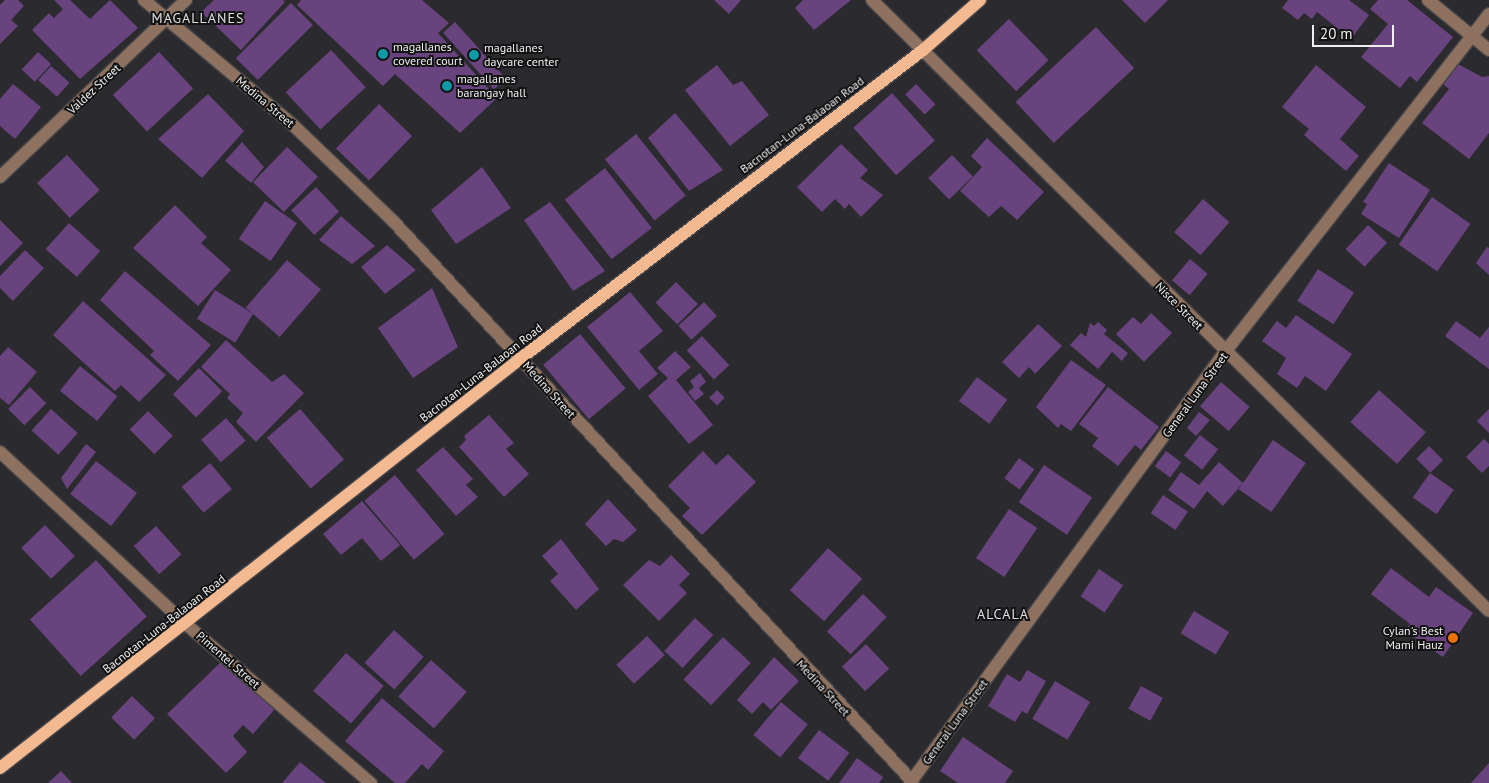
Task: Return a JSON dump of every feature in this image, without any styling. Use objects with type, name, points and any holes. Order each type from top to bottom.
[{"type":"main road","name":"Bacnotan-Luna-Balaoan Road","points":[[0,768],[186,625],[520,358],[923,50],[980,0]]},
{"type":"street","name":"Medina Street","points":[[144,0],[346,174],[520,358],[911,782]]},
{"type":"street","name":"Valdez Street","points":[[0,177],[168,20],[186,0]]},
{"type":"street","name":"Nisce Street","points":[[872,0],[1489,611]]},
{"type":"street","points":[[1428,0],[1489,50]]},
{"type":"street","name":"General Luna Street","points":[[911,782],[1226,352],[1489,14]]},
{"type":"street","name":"Pimentel Street","points":[[0,452],[186,625],[370,783]]},
{"type":"building","points":[[5,0],[18,0],[24,6],[11,20],[18,26],[0,44],[0,5]]},
{"type":"building","points":[[54,0],[70,0],[90,19],[110,0],[138,28],[80,79],[32,30],[49,13],[54,18],[63,9]]},
{"type":"building","points":[[214,0],[283,0],[285,2],[241,50],[201,12]]},
{"type":"building","points":[[301,0],[422,0],[449,23],[438,33],[497,98],[460,133],[395,74],[383,86],[297,5]]},
{"type":"building","points":[[714,0],[741,0],[729,14]]},
{"type":"building","points":[[803,0],[851,0],[814,30],[795,8]]},
{"type":"building","points":[[1122,0],[1168,0],[1145,23]]},
{"type":"building","points":[[1288,0],[1349,0],[1369,15],[1351,39],[1317,12],[1312,19],[1304,13],[1298,20],[1282,8]]},
{"type":"building","points":[[1378,0],[1407,0],[1453,37],[1417,82],[1410,76],[1400,88],[1361,57],[1388,24],[1370,9]]},
{"type":"building","points":[[291,3],[313,25],[258,80],[236,58]]},
{"type":"building","points":[[1009,19],[1049,60],[1016,91],[977,50]]},
{"type":"building","name":"magallanes daycare center","points":[[455,22],[506,78],[494,89],[443,33]]},
{"type":"building","points":[[1096,27],[1134,68],[1054,143],[1016,102]]},
{"type":"building","points":[[331,50],[366,87],[320,130],[286,92]]},
{"type":"building","points":[[38,52],[51,64],[35,82],[22,70]]},
{"type":"building","points":[[159,52],[193,89],[147,132],[113,95]]},
{"type":"building","points":[[1458,64],[1482,77],[1489,76],[1489,133],[1469,159],[1422,123],[1449,89],[1443,84]]},
{"type":"building","points":[[717,65],[733,85],[742,81],[769,115],[730,146],[685,90]]},
{"type":"building","points":[[1316,65],[1366,107],[1340,139],[1359,156],[1346,171],[1304,135],[1309,129],[1282,107]]},
{"type":"building","points":[[51,66],[70,83],[57,97],[38,80]]},
{"type":"building","points":[[13,84],[41,107],[15,139],[0,126],[0,99]]},
{"type":"building","points":[[916,84],[935,104],[925,115],[905,94]]},
{"type":"building","points":[[892,93],[935,141],[896,175],[853,128]]},
{"type":"building","points":[[208,94],[244,131],[202,178],[158,139]]},
{"type":"building","points":[[379,104],[412,136],[369,181],[336,149]]},
{"type":"building","points":[[675,113],[723,170],[689,191],[648,138]]},
{"type":"building","points":[[636,134],[686,195],[655,221],[605,159]]},
{"type":"building","points":[[987,138],[1044,192],[1017,220],[1001,206],[989,217],[960,191],[982,167],[971,156]]},
{"type":"building","points":[[242,142],[264,167],[251,183],[225,161]]},
{"type":"building","points":[[841,144],[868,170],[860,178],[883,195],[861,217],[849,204],[845,209],[835,199],[822,212],[797,187]]},
{"type":"building","points":[[287,147],[318,177],[284,212],[253,182]]},
{"type":"building","points":[[67,155],[100,190],[70,218],[37,183]]},
{"type":"building","points":[[952,155],[973,177],[949,200],[928,178]]},
{"type":"building","points":[[1389,163],[1430,190],[1399,238],[1361,214],[1367,204],[1363,202]]},
{"type":"building","points":[[482,167],[511,208],[456,244],[431,210]]},
{"type":"building","points":[[605,168],[652,228],[612,259],[565,199]]},
{"type":"building","points":[[316,187],[339,212],[314,235],[291,210]]},
{"type":"building","points":[[1432,197],[1471,224],[1437,271],[1399,245]]},
{"type":"building","points":[[1203,199],[1229,222],[1201,255],[1174,232]]},
{"type":"building","points":[[265,201],[297,223],[271,261],[239,239]]},
{"type":"building","points":[[550,202],[605,271],[573,291],[524,220]]},
{"type":"building","points":[[175,205],[207,237],[201,243],[231,270],[198,306],[133,248]]},
{"type":"building","points":[[341,216],[375,246],[352,264],[319,240]]},
{"type":"building","points":[[0,220],[23,243],[0,266]]},
{"type":"building","points":[[69,223],[100,251],[77,277],[46,249]]},
{"type":"building","points":[[1368,225],[1387,243],[1365,267],[1345,249]]},
{"type":"building","points":[[387,245],[416,270],[385,294],[361,267]]},
{"type":"building","points":[[1487,247],[1489,248],[1489,275],[1476,263]]},
{"type":"building","points":[[25,250],[44,268],[13,301],[0,288],[0,276]]},
{"type":"building","points":[[1190,259],[1208,274],[1190,295],[1172,280]]},
{"type":"building","points":[[287,260],[321,290],[280,337],[246,308]]},
{"type":"building","points":[[1318,269],[1354,292],[1333,324],[1297,301]]},
{"type":"building","points":[[125,271],[211,345],[178,381],[150,355],[154,351],[100,300]]},
{"type":"building","points":[[676,282],[698,304],[677,324],[655,303]]},
{"type":"building","points":[[432,288],[458,347],[413,378],[378,328]]},
{"type":"building","points":[[215,290],[253,314],[235,343],[197,319]]},
{"type":"building","points":[[630,292],[663,331],[639,351],[658,374],[639,390],[587,327]]},
{"type":"building","points":[[83,301],[166,375],[139,402],[121,385],[115,391],[53,335]]},
{"type":"building","points":[[704,302],[717,316],[691,340],[678,326]]},
{"type":"building","points":[[1151,313],[1172,333],[1144,362],[1116,334],[1133,317],[1141,324]]},
{"type":"building","points":[[1296,315],[1352,354],[1326,391],[1305,376],[1297,388],[1277,374],[1286,358],[1262,341],[1277,321],[1286,328]]},
{"type":"building","points":[[1456,321],[1480,338],[1489,327],[1489,369],[1445,336]]},
{"type":"building","points":[[1098,322],[1107,330],[1104,334],[1128,353],[1122,361],[1112,352],[1098,369],[1070,345],[1081,333],[1086,337],[1090,323],[1094,326]]},
{"type":"building","points":[[1038,324],[1062,346],[1035,374],[1029,367],[1019,378],[1002,362]]},
{"type":"building","points":[[580,334],[626,388],[589,419],[543,365]]},
{"type":"building","points":[[702,336],[729,365],[714,380],[687,350]]},
{"type":"building","points":[[226,340],[272,382],[284,374],[304,393],[256,442],[236,422],[243,413],[227,398],[230,394],[201,367]]},
{"type":"building","points":[[8,347],[37,372],[9,405],[0,398],[0,356]]},
{"type":"building","points":[[675,351],[691,367],[676,380],[713,425],[689,444],[648,396],[668,378],[657,368]]},
{"type":"building","points":[[1071,360],[1106,385],[1071,431],[1061,424],[1058,428],[1036,407]]},
{"type":"building","points":[[80,366],[117,396],[97,421],[60,391]]},
{"type":"building","points":[[199,368],[222,391],[196,417],[173,394]]},
{"type":"building","points":[[700,373],[706,382],[699,388],[704,394],[695,401],[688,392],[694,387],[690,381]]},
{"type":"building","points":[[977,377],[1007,400],[989,424],[959,401]]},
{"type":"building","points":[[1221,382],[1250,407],[1229,431],[1200,406]]},
{"type":"building","points":[[30,387],[46,403],[24,425],[8,409]]},
{"type":"building","points":[[1108,387],[1159,427],[1141,450],[1135,445],[1118,466],[1092,446],[1098,438],[1079,424]]},
{"type":"building","points":[[717,390],[725,398],[717,406],[709,398]]},
{"type":"building","points":[[1379,390],[1426,432],[1397,464],[1350,422]]},
{"type":"building","points":[[51,409],[78,433],[58,455],[32,431]]},
{"type":"building","points":[[300,409],[344,460],[311,488],[267,438]]},
{"type":"building","points":[[1489,409],[1489,433],[1477,421]]},
{"type":"building","points":[[148,411],[173,436],[154,454],[130,429]]},
{"type":"building","points":[[1199,412],[1210,420],[1196,436],[1187,428]]},
{"type":"building","points":[[489,415],[514,443],[506,449],[529,474],[504,497],[459,447],[466,440],[464,436]]},
{"type":"building","points":[[226,418],[246,441],[221,462],[201,440]]},
{"type":"building","points":[[1200,435],[1218,449],[1202,470],[1184,455]]},
{"type":"building","points":[[1484,439],[1489,444],[1489,466],[1482,473],[1466,457]]},
{"type":"building","points":[[1273,440],[1306,463],[1271,512],[1239,489]]},
{"type":"building","points":[[86,444],[96,452],[67,489],[61,478]]},
{"type":"building","points":[[1429,446],[1443,460],[1430,473],[1416,459]]},
{"type":"building","points":[[443,447],[473,479],[466,485],[478,497],[456,516],[416,470]]},
{"type":"building","points":[[703,451],[716,465],[728,454],[756,482],[702,535],[682,516],[690,508],[668,486]]},
{"type":"building","points":[[1166,451],[1181,462],[1170,478],[1155,466]]},
{"type":"building","points":[[1019,458],[1034,469],[1020,489],[1004,478]]},
{"type":"building","points":[[96,461],[137,493],[111,526],[70,494]]},
{"type":"building","points":[[1219,462],[1243,483],[1223,506],[1207,491],[1194,509],[1168,490],[1181,472],[1199,485]]},
{"type":"building","points":[[210,463],[232,489],[204,513],[182,487]]},
{"type":"building","points":[[1044,465],[1092,497],[1067,535],[1019,502]]},
{"type":"building","points":[[1430,473],[1454,490],[1437,514],[1413,498]]},
{"type":"building","points":[[395,475],[444,534],[414,560],[364,501]]},
{"type":"building","points":[[1163,495],[1188,512],[1176,530],[1151,513]]},
{"type":"building","points":[[608,499],[637,530],[623,542],[614,539],[606,546],[585,524]]},
{"type":"building","points":[[362,501],[400,545],[381,561],[362,538],[341,555],[323,534]]},
{"type":"building","points":[[1009,509],[1037,528],[1004,577],[976,558]]},
{"type":"building","points":[[45,525],[75,556],[51,579],[21,548]]},
{"type":"building","points":[[156,526],[181,554],[159,574],[134,546]]},
{"type":"building","points":[[561,539],[599,589],[576,610],[550,581],[558,574],[542,556]]},
{"type":"building","points":[[828,548],[862,579],[824,621],[790,590]]},
{"type":"building","points":[[671,555],[690,574],[679,585],[687,593],[659,621],[623,585],[649,560],[660,566]]},
{"type":"building","points":[[96,560],[147,616],[81,676],[30,620]]},
{"type":"building","points":[[1391,568],[1429,597],[1436,587],[1473,613],[1443,657],[1405,631],[1410,624],[1371,594]]},
{"type":"building","points":[[1099,569],[1123,585],[1105,613],[1081,596]]},
{"type":"building","points":[[863,594],[887,617],[851,654],[827,631]]},
{"type":"building","points":[[1194,611],[1229,632],[1216,654],[1181,633]]},
{"type":"building","points":[[695,618],[713,635],[683,668],[664,651]]},
{"type":"building","points":[[394,630],[424,657],[394,689],[365,663]]},
{"type":"building","points":[[647,636],[665,655],[634,684],[616,665]]},
{"type":"building","points":[[723,637],[751,663],[711,705],[683,679]]},
{"type":"building","points":[[866,644],[889,669],[865,691],[842,667]]},
{"type":"building","points":[[346,653],[384,686],[351,724],[313,691]]},
{"type":"building","points":[[774,657],[799,681],[771,710],[763,702],[752,714],[737,700]]},
{"type":"building","points":[[431,660],[467,692],[434,729],[398,696]]},
{"type":"building","points":[[222,661],[275,709],[253,734],[243,725],[233,736],[247,752],[226,773],[167,714]]},
{"type":"building","points":[[1027,670],[1046,681],[1027,714],[1022,711],[1015,722],[988,706],[1007,674],[1020,682]]},
{"type":"building","points":[[1055,681],[1090,702],[1067,740],[1032,719]]},
{"type":"building","points":[[1141,686],[1163,698],[1150,721],[1128,709]]},
{"type":"building","points":[[132,696],[155,718],[134,740],[111,718]]},
{"type":"building","points":[[382,698],[444,751],[428,770],[422,764],[405,783],[395,783],[345,741]]},
{"type":"building","points":[[781,702],[808,724],[780,757],[753,735]]},
{"type":"building","points":[[819,730],[849,753],[828,781],[798,758]]},
{"type":"building","points":[[963,737],[1013,771],[1005,783],[958,783],[940,771]]},
{"type":"building","points":[[857,758],[883,777],[879,783],[839,783]]},
{"type":"building","points":[[300,762],[326,783],[282,783]]},
{"type":"building","points":[[1489,763],[1489,783],[1471,783]]},
{"type":"building","points":[[61,771],[72,783],[48,783]]},
{"type":"place","name":"magallanes covered court","points":[[383,54]]},
{"type":"place","name":"magallanes daycare center","points":[[474,55]]},
{"type":"place","name":"magallanes barangay hall","points":[[447,86]]},
{"type":"place","name":"Cylan's Best Mami Hauz","points":[[1453,638]]},
{"type":"district","name":"MAGALLANES","points":[[198,18]]},
{"type":"district","name":"ALCALA","points":[[1003,614]]}]
